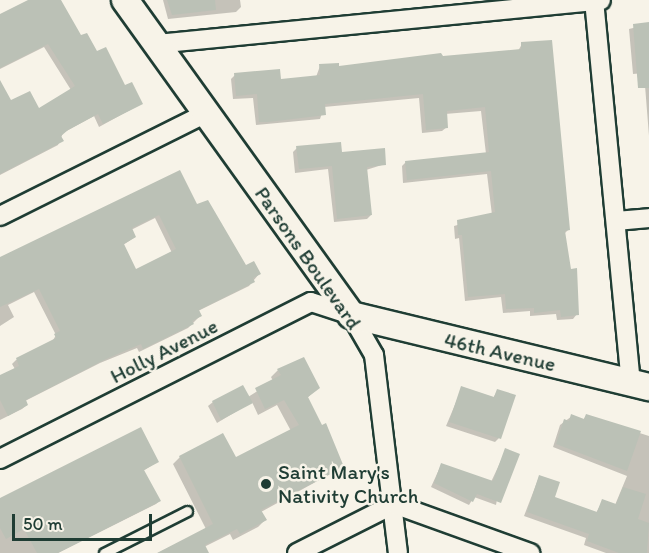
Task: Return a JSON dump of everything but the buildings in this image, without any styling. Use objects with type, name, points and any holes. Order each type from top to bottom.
[{"type":"street","name":"Parsons Boulevard","points":[[125,0],[351,315],[374,356],[394,504],[398,553]]},
{"type":"street","points":[[594,0],[616,221],[640,385]]},
{"type":"street","points":[[156,44],[600,0]]},
{"type":"street","points":[[0,216],[205,114]]},
{"type":"street","points":[[616,221],[649,218]]},
{"type":"street","name":"Holly Avenue","points":[[0,459],[311,302],[351,315]]},
{"type":"street","name":"46th Avenue","points":[[351,315],[640,385]]},
{"type":"street","points":[[297,553],[394,504],[530,553]]},
{"type":"lane","points":[[104,553],[187,511]]},
{"type":"place","name":"Saint Mary's Nativity Church","points":[[266,484]]}]
